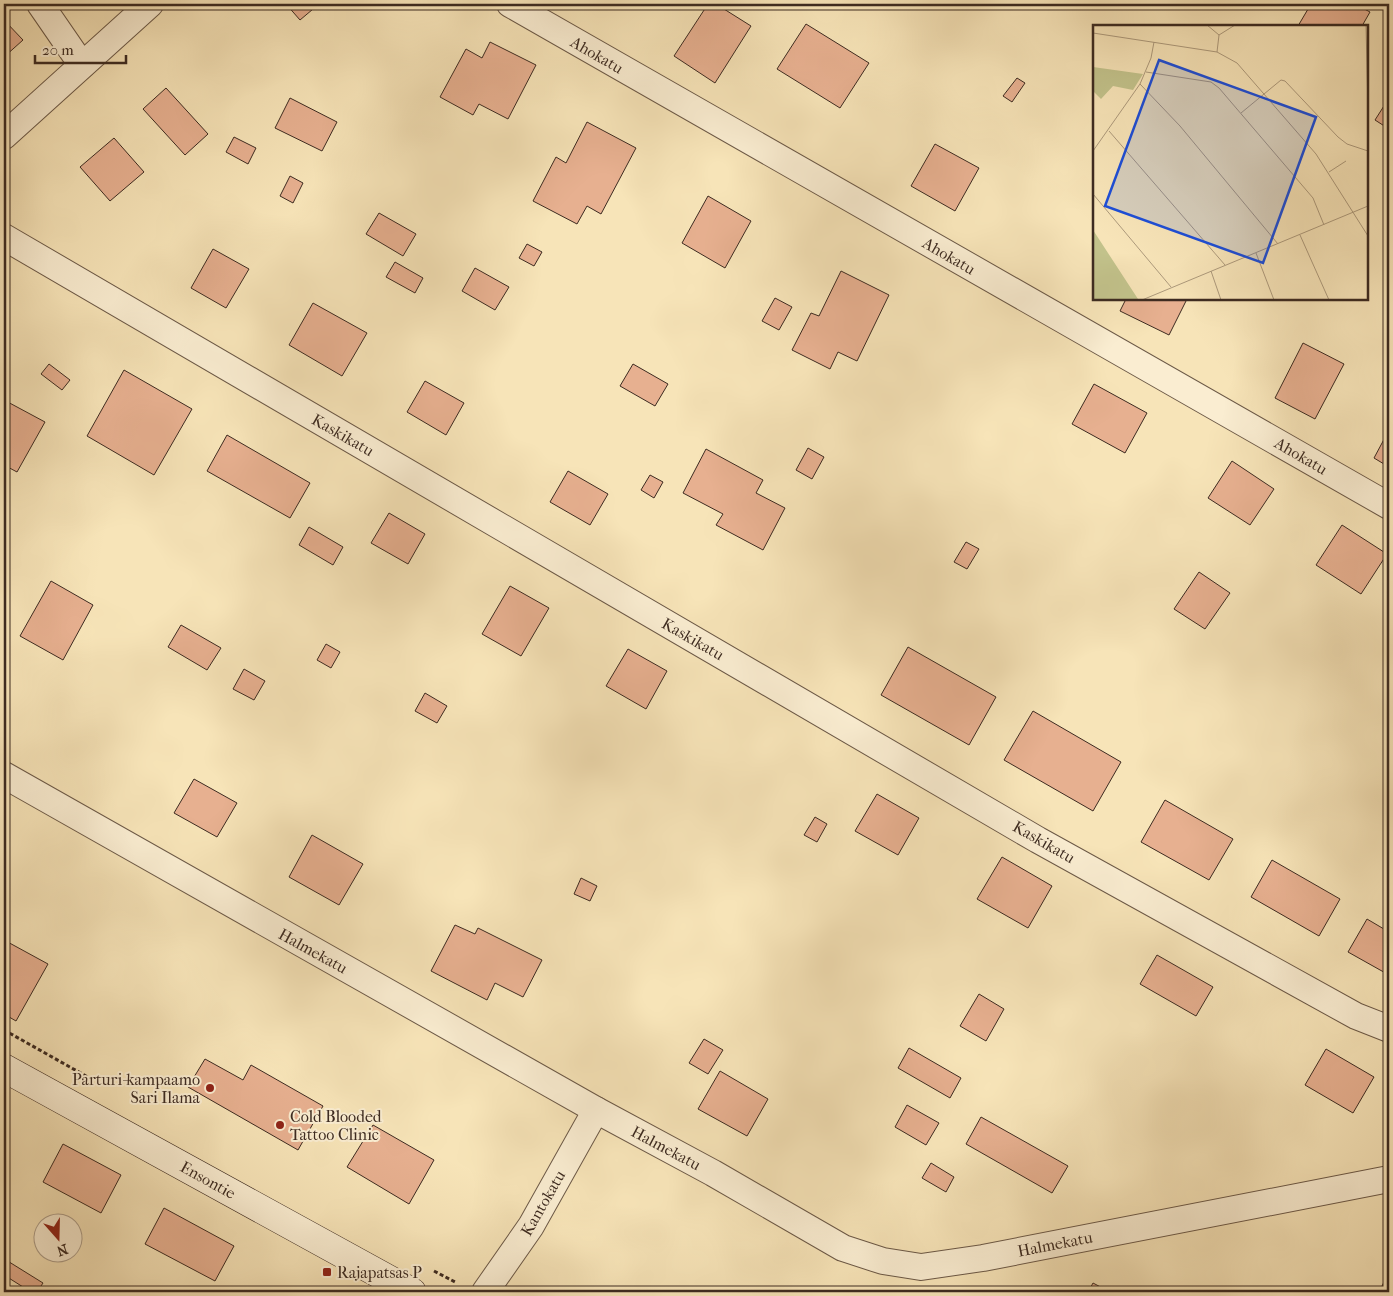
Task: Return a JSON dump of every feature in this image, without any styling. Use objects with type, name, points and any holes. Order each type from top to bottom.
[{"type":"street","points":[[40,4],[82,65]]},
{"type":"street","points":[[4,136],[150,4]]},
{"type":"street","name":"Ahokatu","points":[[510,4],[1389,506]]},
{"type":"street","name":"Kaskikatu","points":[[4,237],[1038,840],[1356,1016],[1389,1029]]},
{"type":"street","name":"Halmekatu","points":[[4,775],[843,1248],[883,1261],[921,1267],[983,1258],[1389,1179]]},
{"type":"street","name":"Ensontie","points":[[4,1068],[412,1292]]},
{"type":"street","name":"Kantokatu","points":[[485,1292],[531,1226],[596,1110]]},
{"type":"building","points":[[286,4],[319,4],[300,20]]},
{"type":"building","points":[[708,4],[716,4],[751,26],[715,83],[674,56]]},
{"type":"building","points":[[1311,4],[1355,4],[1370,12],[1363,25],[1299,25]]},
{"type":"building","points":[[4,20],[23,40],[4,57]]},
{"type":"building","points":[[806,24],[869,63],[840,108],[777,69]]},
{"type":"building","points":[[490,42],[536,65],[508,119],[479,104],[473,115],[440,97],[466,49],[482,58]]},
{"type":"building","points":[[1017,78],[1025,83],[1012,102],[1003,96]]},
{"type":"building","points":[[166,88],[208,134],[185,155],[143,109]]},
{"type":"building","points":[[290,98],[337,122],[322,151],[275,128]]},
{"type":"building","points":[[1389,98],[1389,129],[1375,120]]},
{"type":"building","points":[[587,122],[636,148],[601,214],[587,206],[577,224],[533,201],[556,157],[566,163]]},
{"type":"building","points":[[234,137],[256,148],[248,164],[226,152]]},
{"type":"building","points":[[114,138],[144,172],[110,201],[80,167]]},
{"type":"building","points":[[935,144],[979,168],[955,211],[911,186]]},
{"type":"building","points":[[290,176],[303,183],[293,203],[280,196]]},
{"type":"building","points":[[708,196],[751,221],[725,268],[682,243]]},
{"type":"building","points":[[379,213],[416,234],[403,256],[366,234]]},
{"type":"building","points":[[527,244],[542,252],[534,266],[519,258]]},
{"type":"building","points":[[213,249],[249,269],[226,308],[191,288]]},
{"type":"building","points":[[395,262],[423,278],[415,293],[386,277]]},
{"type":"building","points":[[475,268],[509,287],[495,310],[462,291]]},
{"type":"building","points":[[841,271],[889,295],[857,361],[838,352],[830,369],[792,350],[811,313],[819,316]]},
{"type":"building","points":[[775,298],[792,307],[779,330],[762,321]]},
{"type":"building","points":[[1126,300],[1186,300],[1169,335],[1120,311]]},
{"type":"building","points":[[313,303],[367,333],[342,376],[289,345]]},
{"type":"building","points":[[1303,343],[1344,364],[1315,419],[1275,398]]},
{"type":"building","points":[[49,364],[70,380],[62,390],[41,374]]},
{"type":"building","points":[[633,364],[668,384],[655,406],[620,386]]},
{"type":"building","points":[[124,370],[192,409],[154,475],[87,436]]},
{"type":"building","points":[[425,381],[464,403],[446,435],[407,412]]},
{"type":"building","points":[[1094,384],[1147,413],[1125,453],[1072,424]]},
{"type":"building","points":[[4,400],[45,422],[17,472],[4,465]]},
{"type":"building","points":[[1389,430],[1389,467],[1374,458]]},
{"type":"building","points":[[227,435],[310,483],[290,518],[207,471]]},
{"type":"building","points":[[808,448],[824,457],[812,479],[796,470]]},
{"type":"building","points":[[706,449],[763,480],[756,493],[785,508],[763,550],[716,525],[723,514],[683,493]]},
{"type":"building","points":[[1232,461],[1274,489],[1250,525],[1208,498]]},
{"type":"building","points":[[568,471],[608,494],[590,525],[550,502]]},
{"type":"building","points":[[650,475],[663,482],[654,498],[641,490]]},
{"type":"building","points":[[389,513],[425,534],[408,564],[371,543]]},
{"type":"building","points":[[1342,525],[1387,554],[1361,594],[1316,565]]},
{"type":"building","points":[[309,527],[343,547],[333,565],[299,545]]},
{"type":"building","points":[[966,542],[979,549],[967,569],[954,562]]},
{"type":"building","points":[[1199,572],[1230,593],[1205,629],[1174,609]]},
{"type":"building","points":[[51,581],[93,605],[63,660],[20,636]]},
{"type":"building","points":[[510,586],[549,608],[521,656],[482,634]]},
{"type":"building","points":[[181,625],[221,648],[207,670],[168,647]]},
{"type":"building","points":[[326,644],[340,652],[331,668],[317,660]]},
{"type":"building","points":[[908,647],[996,697],[969,745],[881,695]]},
{"type":"building","points":[[628,649],[667,671],[646,709],[606,686]]},
{"type":"building","points":[[244,669],[265,681],[254,700],[233,689]]},
{"type":"building","points":[[425,693],[447,706],[437,723],[415,711]]},
{"type":"building","points":[[1033,711],[1121,762],[1093,811],[1004,760]]},
{"type":"building","points":[[194,779],[237,803],[217,837],[174,813]]},
{"type":"building","points":[[877,794],[919,818],[898,855],[855,831]]},
{"type":"building","points":[[1165,800],[1233,839],[1209,880],[1141,842]]},
{"type":"building","points":[[815,817],[827,824],[817,842],[804,835]]},
{"type":"building","points":[[312,835],[363,864],[339,905],[289,877]]},
{"type":"building","points":[[1002,857],[1052,886],[1028,928],[977,899]]},
{"type":"building","points":[[1272,860],[1340,899],[1319,936],[1251,897]]},
{"type":"building","points":[[581,878],[597,886],[590,901],[574,894]]},
{"type":"building","points":[[1367,919],[1389,932],[1389,975],[1348,952]]},
{"type":"building","points":[[455,925],[475,934],[478,928],[542,960],[523,997],[495,983],[487,1000],[431,971]]},
{"type":"building","points":[[4,940],[48,964],[16,1021],[4,1014]]},
{"type":"building","points":[[1157,955],[1213,987],[1196,1016],[1140,984]]},
{"type":"building","points":[[979,994],[1004,1009],[986,1041],[960,1026]]},
{"type":"building","points":[[704,1039],[723,1050],[708,1074],[689,1063]]},
{"type":"building","points":[[909,1048],[961,1078],[950,1098],[898,1068]]},
{"type":"building","points":[[1326,1049],[1374,1077],[1353,1113],[1305,1085]]},
{"type":"building","points":[[205,1059],[243,1080],[251,1065],[323,1106],[298,1150],[188,1087]]},
{"type":"building","points":[[720,1071],[768,1099],[747,1136],[698,1109]]},
{"type":"building","points":[[907,1105],[939,1123],[926,1145],[895,1127]]},
{"type":"building","points":[[981,1117],[1068,1166],[1052,1193],[966,1144]]},
{"type":"building","points":[[373,1125],[434,1160],[409,1204],[347,1167]]},
{"type":"building","points":[[63,1144],[121,1175],[101,1213],[43,1182]]},
{"type":"building","points":[[931,1163],[954,1177],[946,1192],[922,1178]]},
{"type":"building","points":[[164,1208],[234,1246],[215,1281],[145,1244]]},
{"type":"building","points":[[6,1260],[43,1283],[37,1292],[31,1292],[4,1275]]},
{"type":"building","points":[[1388,1274],[1389,1292],[1379,1292]]},
{"type":"building","points":[[1093,1283],[1110,1292],[1088,1292]]},
{"type":"place","name":"Parturi-kampaamo Sari Ilama","points":[[210,1088]]},
{"type":"place","name":"Cold Blooded Tattoo Clinic","points":[[280,1125]]},
{"type":"place","name":"Rajapatsas P","points":[[327,1272]]}]
